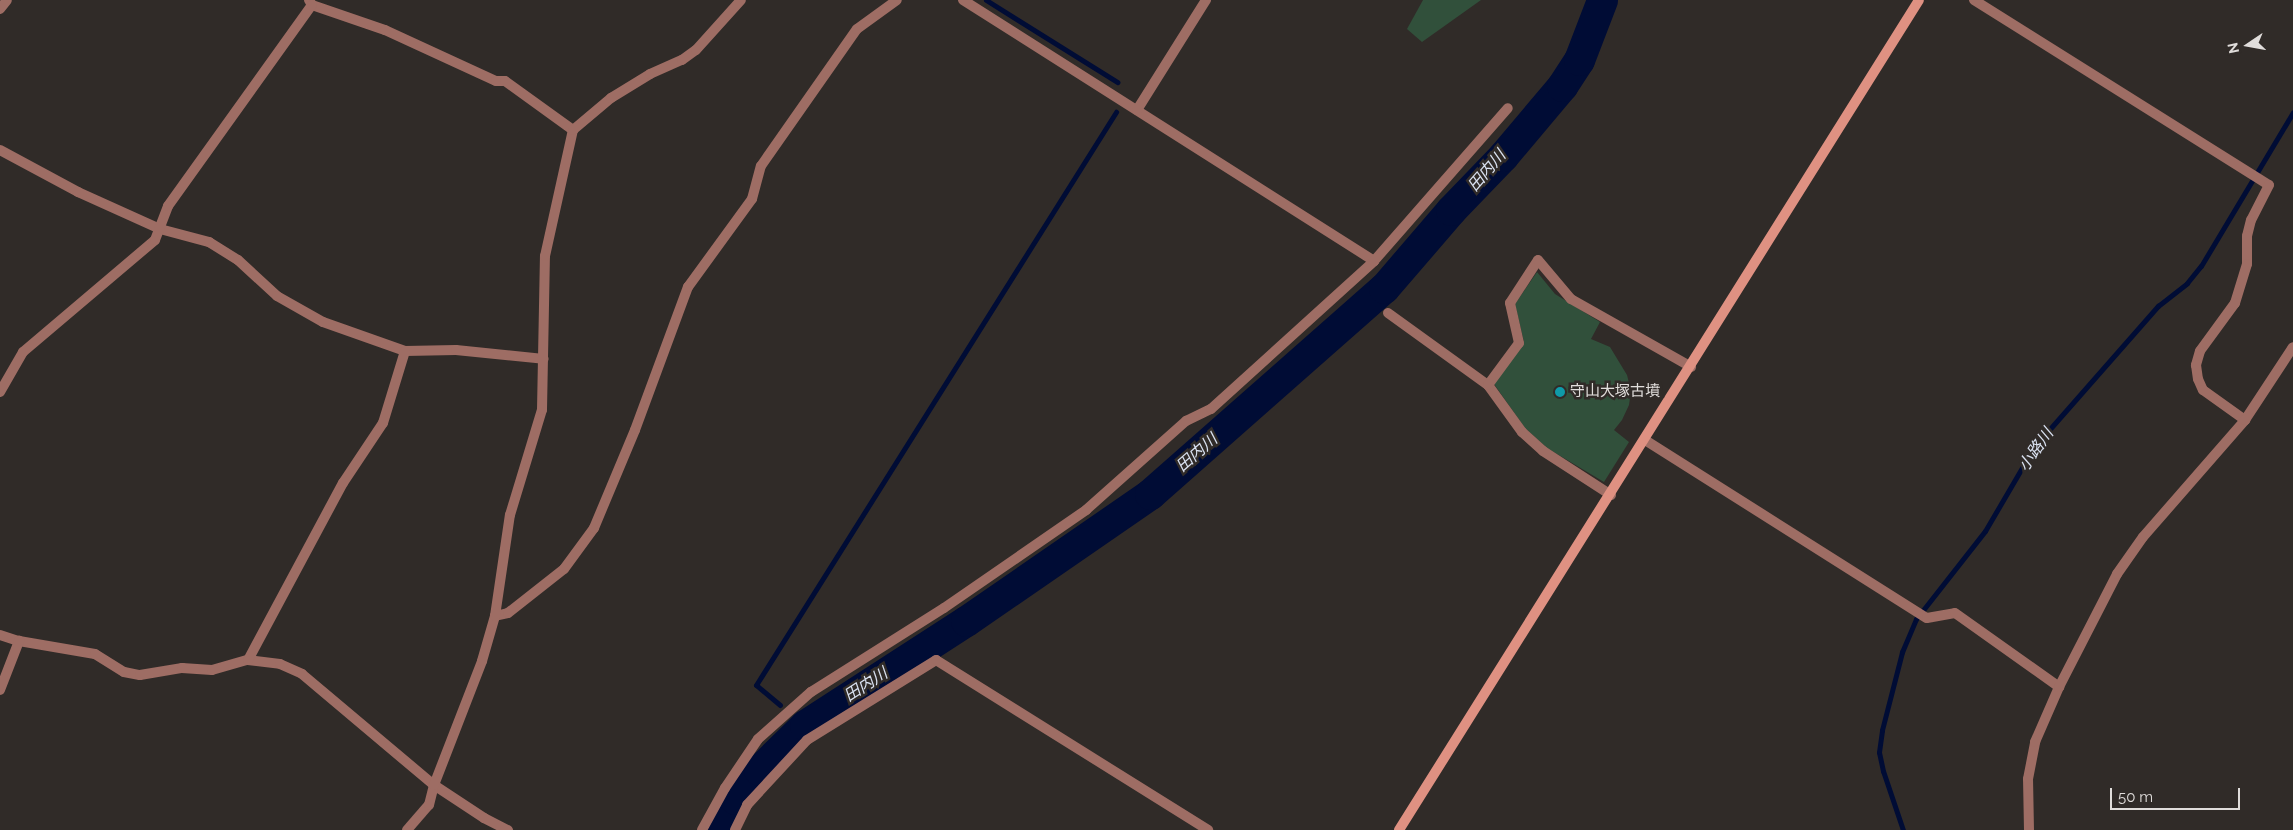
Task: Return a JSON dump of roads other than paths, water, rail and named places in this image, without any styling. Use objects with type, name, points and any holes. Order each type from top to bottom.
[{"type":"street","points":[[0,9],[7,0]]},
{"type":"street","points":[[407,830],[429,805],[434,786],[482,661],[495,616],[510,515],[542,410],[545,256],[573,130],[611,98],[650,74],[682,60],[696,50],[741,0]]},
{"type":"street","points":[[495,616],[508,613],[564,569],[594,528],[635,430],[688,287],[752,199],[761,166],[857,29],[897,0]]},
{"type":"street","points":[[963,0],[1374,261]]},
{"type":"street","points":[[1137,110],[1206,0]]},
{"type":"street","points":[[1399,830],[1611,495],[1919,0]]},
{"type":"street","points":[[1974,0],[2269,185],[2251,220],[2248,236],[2247,264],[2235,304],[2200,351],[2196,365],[2198,379],[2203,390],[2245,420]]},
{"type":"street","points":[[0,392],[23,352],[156,240],[168,206],[310,2],[385,30],[496,82],[506,82],[573,130]]},
{"type":"street","points":[[702,830],[725,788],[758,739],[811,692],[944,608],[1086,510],[1186,421],[1211,409],[1374,261],[1508,108]]},
{"type":"street","points":[[0,150],[78,192],[160,229],[209,242],[238,260],[277,296],[323,322],[405,351],[456,350],[544,359]]},
{"type":"street","points":[[1488,385],[1519,342],[1510,304],[1538,260],[1571,299],[1691,367]]},
{"type":"street","points":[[1388,313],[1488,385],[1522,432],[1543,451],[1611,495]]},
{"type":"street","points":[[2029,830],[2028,779],[2035,742],[2059,687],[2122,566],[2143,537],[2245,420],[2293,347]]},
{"type":"street","points":[[248,660],[343,483],[383,423],[405,351]]},
{"type":"street","points":[[1645,440],[1927,618],[1955,614],[2059,687]]},
{"type":"street","points":[[0,635],[19,641],[95,654],[124,672],[140,675],[182,668],[212,670],[248,660],[280,664],[302,674],[434,786],[484,818],[508,830]]},
{"type":"street","points":[[0,690],[19,641]]},
{"type":"street","points":[[734,830],[747,805],[807,740],[936,660],[1208,830]]},
{"type":"waterway","points":[[986,0],[1117,82]]},
{"type":"waterway","name":"田内川","points":[[721,830],[735,799],[759,770],[805,725],[966,621],[1150,494],[1384,288],[1451,210],[1503,156],[1562,86],[1579,60],[1602,0]]},
{"type":"waterway","points":[[780,705],[756,685],[1116,112]]},
{"type":"waterway","name":"小路川","points":[[1903,830],[1883,771],[1879,752],[1882,730],[1902,652],[1916,619],[1985,531],[2034,447],[2158,306],[2187,283],[2201,266],[2293,112]]},
{"type":"waterway","points":[[795,717],[805,725]]},
{"type":"place","name":"守山大塚古墳","points":[[1560,392]]}]
